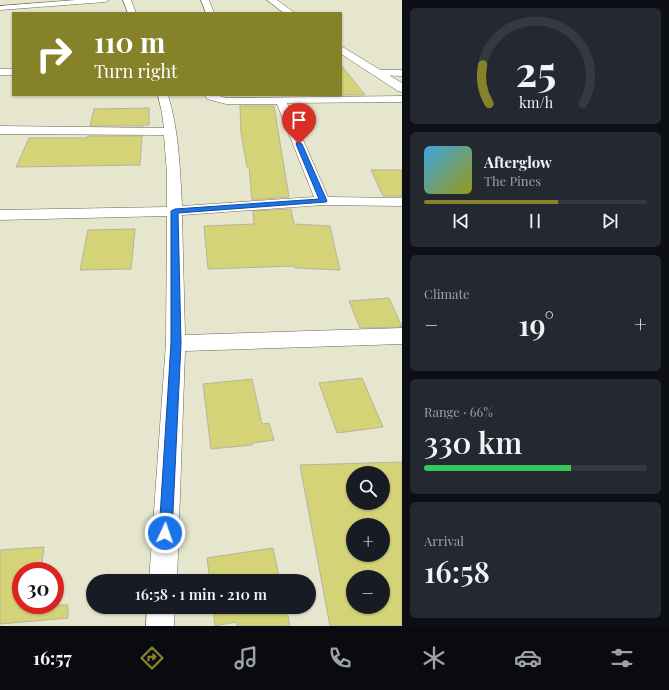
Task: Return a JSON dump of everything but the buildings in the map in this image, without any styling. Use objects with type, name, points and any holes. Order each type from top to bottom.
[{"type":"street","points":[[0,8],[49,2],[105,0]]},
{"type":"street","points":[[126,0],[132,12]]},
{"type":"street","points":[[205,0],[210,12]]},
{"type":"street","points":[[271,0],[289,12]]},
{"type":"street","points":[[49,2],[50,12]]},
{"type":"street","points":[[342,50],[402,88]]},
{"type":"street","points":[[0,72],[12,72]]},
{"type":"street","points":[[377,73],[402,73]]},
{"type":"street","points":[[162,574],[176,343],[174,174],[168,113],[163,96]]},
{"type":"street","points":[[210,96],[226,101],[402,100]]},
{"type":"street","points":[[281,101],[323,201]]},
{"type":"street","points":[[0,130],[170,132]]},
{"type":"street","points":[[0,215],[175,211],[323,201],[402,202]]},
{"type":"street","points":[[176,343],[402,336]]},
{"type":"street","points":[[160,626],[161,614]]},
{"type":"route","points":[[165,533],[176,343],[175,211],[323,201],[299,144]]}]
